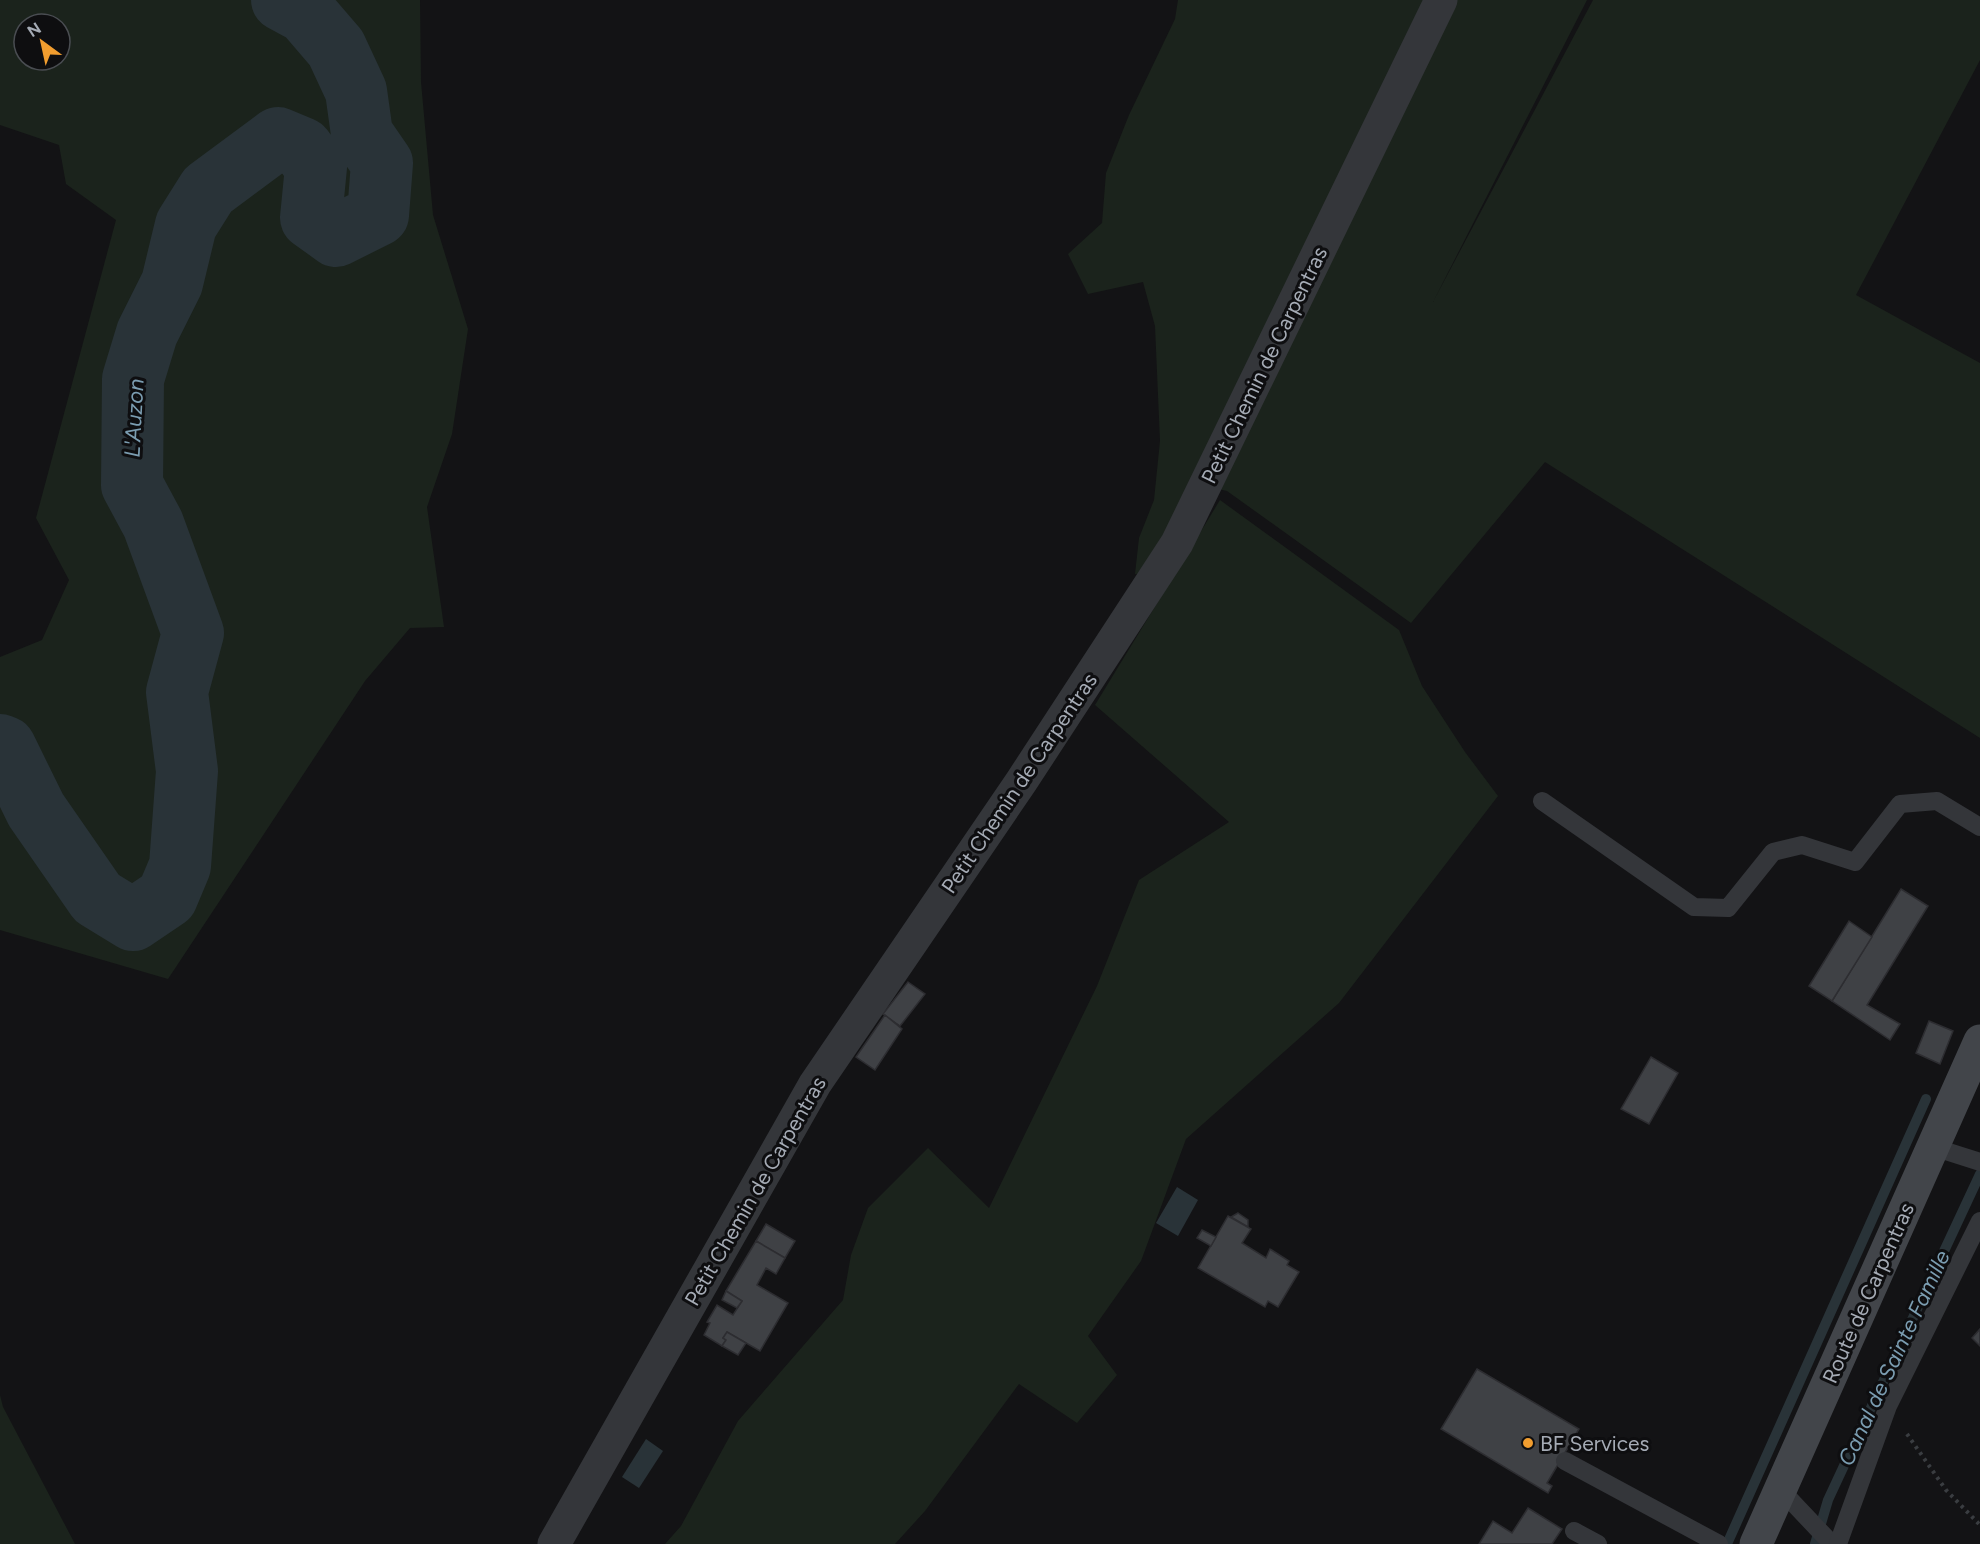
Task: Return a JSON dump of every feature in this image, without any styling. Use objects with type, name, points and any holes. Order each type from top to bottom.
[{"type":"main road","name":"Route de Carpentras","points":[[1756,1544],[1980,1041]]},
{"type":"street","name":"Petit Chemin de Carpentras","points":[[554,1544],[815,1084],[1021,782],[1177,543],[1441,0]]},
{"type":"lane","points":[[1542,801],[1694,907],[1728,908],[1773,852],[1802,845],[1855,862],[1900,804],[1937,801],[1980,828]]},
{"type":"lane","points":[[1933,1147],[1980,1162]]},
{"type":"lane","points":[[1838,1544],[1888,1406],[1980,1221]]},
{"type":"lane","points":[[1565,1461],[1719,1544]]},
{"type":"lane","points":[[1780,1489],[1832,1544]]},
{"type":"lane","points":[[1574,1531],[1598,1544]]},
{"type":"path","points":[[1888,1406],[1946,1490],[1980,1525]]},
{"type":"shaded area","points":[[0,0],[420,0],[421,82],[433,215],[468,329],[452,434],[427,507],[444,627],[410,628],[365,681],[168,979],[0,930],[0,657],[42,640],[69,580],[36,518],[116,220],[66,184],[59,145],[0,125]]},
{"type":"shaded area","points":[[1178,0],[1587,0],[1433,302],[1593,0],[1980,0],[1980,60],[1856,295],[1980,363],[1980,738],[1545,462],[1411,623],[1227,491],[1193,483],[1144,573],[1135,574],[1139,538],[1154,500],[1160,441],[1155,326],[1143,282],[1088,294],[1068,254],[1102,223],[1106,173],[1129,115],[1175,19]]},
{"type":"shaded area","points":[[1220,500],[1399,630],[1422,686],[1465,752],[1498,796],[1339,1003],[1186,1139],[1141,1261],[1088,1336],[1117,1375],[1077,1423],[1019,1384],[925,1511],[895,1544],[665,1544],[681,1526],[738,1421],[843,1300],[851,1255],[868,1208],[928,1148],[989,1208],[1097,986],[1139,880],[1229,822],[1095,705]]},
{"type":"shaded area","points":[[1177,1187],[1198,1200],[1178,1236],[1156,1223]]},
{"type":"shaded area","points":[[0,1395],[3,1407],[75,1544],[0,1544]]},
{"type":"shaded area","points":[[646,1439],[663,1451],[639,1488],[622,1477]]},
{"type":"building","points":[[1901,889],[1928,906],[1867,1005],[1900,1024],[1890,1040],[1832,1001]]},
{"type":"building","points":[[1849,921],[1872,937],[1832,1001],[1809,986]]},
{"type":"building","points":[[908,982],[925,994],[900,1026],[883,1014]]},
{"type":"building","points":[[885,1015],[902,1029],[875,1070],[856,1057]]},
{"type":"building","points":[[1929,1021],[1953,1031],[1940,1064],[1916,1053]]},
{"type":"building","points":[[1651,1057],[1678,1073],[1649,1124],[1621,1109]]},
{"type":"building","points":[[1238,1213],[1248,1220],[1248,1227],[1231,1217]]},
{"type":"building","points":[[1228,1216],[1251,1229],[1242,1243],[1266,1258],[1270,1249],[1289,1261],[1287,1265],[1299,1272],[1278,1307],[1268,1301],[1265,1307],[1198,1268]]},
{"type":"building","points":[[766,1224],[795,1241],[785,1258],[756,1241]]},
{"type":"building","points":[[1202,1230],[1216,1237],[1211,1246],[1197,1238]]},
{"type":"building","points":[[756,1241],[785,1258],[776,1274],[766,1268],[757,1285],[788,1303],[760,1351],[727,1332],[722,1346],[704,1335],[710,1323],[707,1322],[717,1305],[733,1315],[742,1301],[726,1291]]},
{"type":"building","points":[[726,1291],[742,1301],[737,1308],[722,1300]]},
{"type":"building","points":[[1980,1329],[1980,1346],[1972,1338]]},
{"type":"building","points":[[727,1332],[746,1343],[738,1355],[722,1346]]},
{"type":"building","points":[[1477,1369],[1579,1429],[1547,1483],[1552,1486],[1548,1493],[1441,1429]]},
{"type":"building","points":[[1528,1508],[1562,1529],[1552,1544],[1479,1544],[1493,1521],[1512,1533]]},
{"type":"waterway","name":"L'Auzon","points":[[0,745],[5,747],[36,810],[97,898],[133,920],[167,897],[180,866],[187,771],[177,692],[193,633],[153,524],[132,485],[133,379],[147,333],[172,283],[186,225],[208,190],[278,138],[302,148],[316,167],[311,218],[336,236],[378,215],[382,163],[362,134],[356,91],[336,48],[306,13],[282,0]]},
{"type":"waterway","points":[[1727,1544],[1926,1099]]},
{"type":"waterway","name":"Canal de Sainte Famille","points":[[1815,1544],[1828,1500],[1980,1174]]},
{"type":"place","name":"BF Services","points":[[1528,1443]]}]
